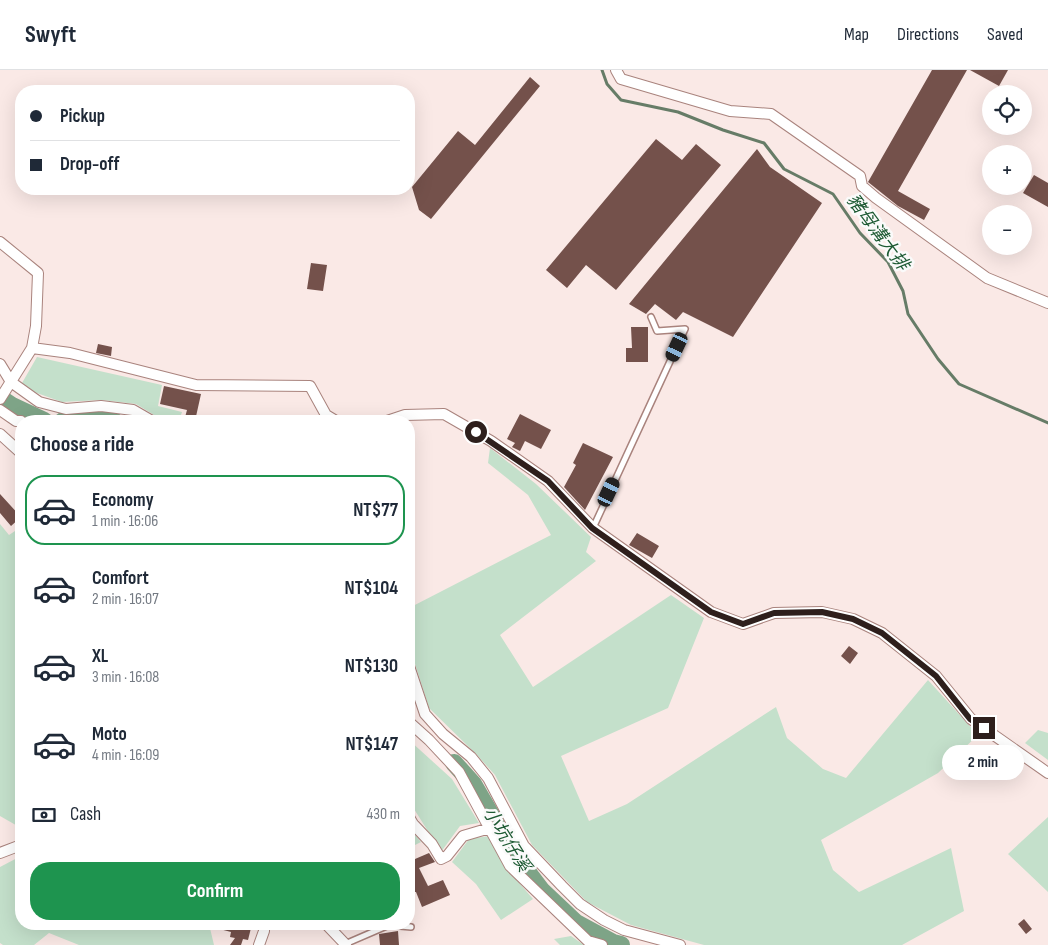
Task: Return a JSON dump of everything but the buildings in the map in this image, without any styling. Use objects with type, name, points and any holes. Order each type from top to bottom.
[{"type":"street","points":[[616,70],[621,79],[703,103],[730,110],[771,114],[860,176],[862,186],[876,198],[987,278],[1048,303]]},
{"type":"street","points":[[0,242],[38,273],[36,326],[32,348],[0,399]]},
{"type":"street","points":[[32,348],[70,353],[196,385],[310,386],[326,415]]},
{"type":"street","points":[[0,364],[11,382],[39,402],[66,409],[101,406],[133,410],[142,415]]},
{"type":"street","points":[[0,410],[15,420]]},
{"type":"street","points":[[405,415],[444,414],[491,441],[548,481],[592,528],[711,612],[743,624],[774,613],[822,612],[853,619],[882,633],[936,676],[970,719],[1048,773]]},
{"type":"street","points":[[0,434],[15,448]]},
{"type":"street","points":[[415,684],[425,714],[444,734],[471,757],[488,778],[524,846],[580,904],[604,920],[624,930],[680,945]]},
{"type":"street","points":[[415,727],[459,772],[510,866],[588,941],[602,945]]},
{"type":"street","points":[[415,826],[432,844],[441,859],[447,856],[463,836],[490,828]]},
{"type":"street","points":[[0,853],[15,848]]},
{"type":"street","points":[[260,945],[264,930]]},
{"type":"street","points":[[331,930],[345,945]]},
{"type":"lane","points":[[592,528],[685,329],[657,331],[651,317]]},
{"type":"lane","points":[[345,945],[378,930]]},
{"type":"green space","points":[[37,357],[162,385],[158,406],[182,412],[181,415],[154,415],[136,404],[102,400],[62,402],[34,392],[22,383]]},
{"type":"green space","points":[[490,448],[536,484],[591,537],[586,552],[596,561],[500,635],[533,687],[671,595],[704,618],[668,708],[561,756],[589,821],[627,804],[776,707],[787,738],[823,769],[846,778],[928,680],[978,735],[938,773],[821,840],[833,870],[859,892],[951,848],[964,911],[902,945],[704,945],[631,925],[587,902],[532,845],[495,775],[429,708],[415,664],[415,605],[551,535],[528,495],[488,463]]},
{"type":"green space","points":[[0,524],[9,535],[15,531],[15,825],[0,816]]},
{"type":"green space","points":[[1038,730],[1048,733],[1048,760],[1025,743]]},
{"type":"green space","points":[[415,745],[452,779],[479,823],[460,826],[441,852],[415,811]]},
{"type":"green space","points":[[1048,817],[1048,892],[1008,854]]},
{"type":"green space","points":[[415,835],[421,842],[415,845]]},
{"type":"green space","points":[[489,836],[509,871],[533,899],[501,920],[476,884],[452,862],[469,839]]},
{"type":"green space","points":[[15,859],[15,930],[210,930],[214,945],[79,945],[49,933],[34,945],[3,945],[0,943],[0,867]]},
{"type":"green space","points":[[571,936],[584,945],[560,945],[554,939]]},
{"type":"waterway","name":"豬母溝大排","points":[[602,70],[607,84],[621,100],[678,112],[723,130],[764,143],[784,169],[833,194],[860,233],[888,262],[903,291],[908,314],[938,359],[959,384],[1048,423]]},
{"type":"waterway","name":"小坑仔溪","points":[[0,398],[31,415]]},
{"type":"waterway","name":"小坑仔溪","points":[[454,763],[473,784],[513,853],[541,890],[576,923],[613,943],[621,945]]},
{"type":"route","points":[[476,432],[548,481],[592,528],[711,612],[743,624],[774,613],[822,612],[853,619],[882,633],[936,676],[970,719],[984,728]]}]
